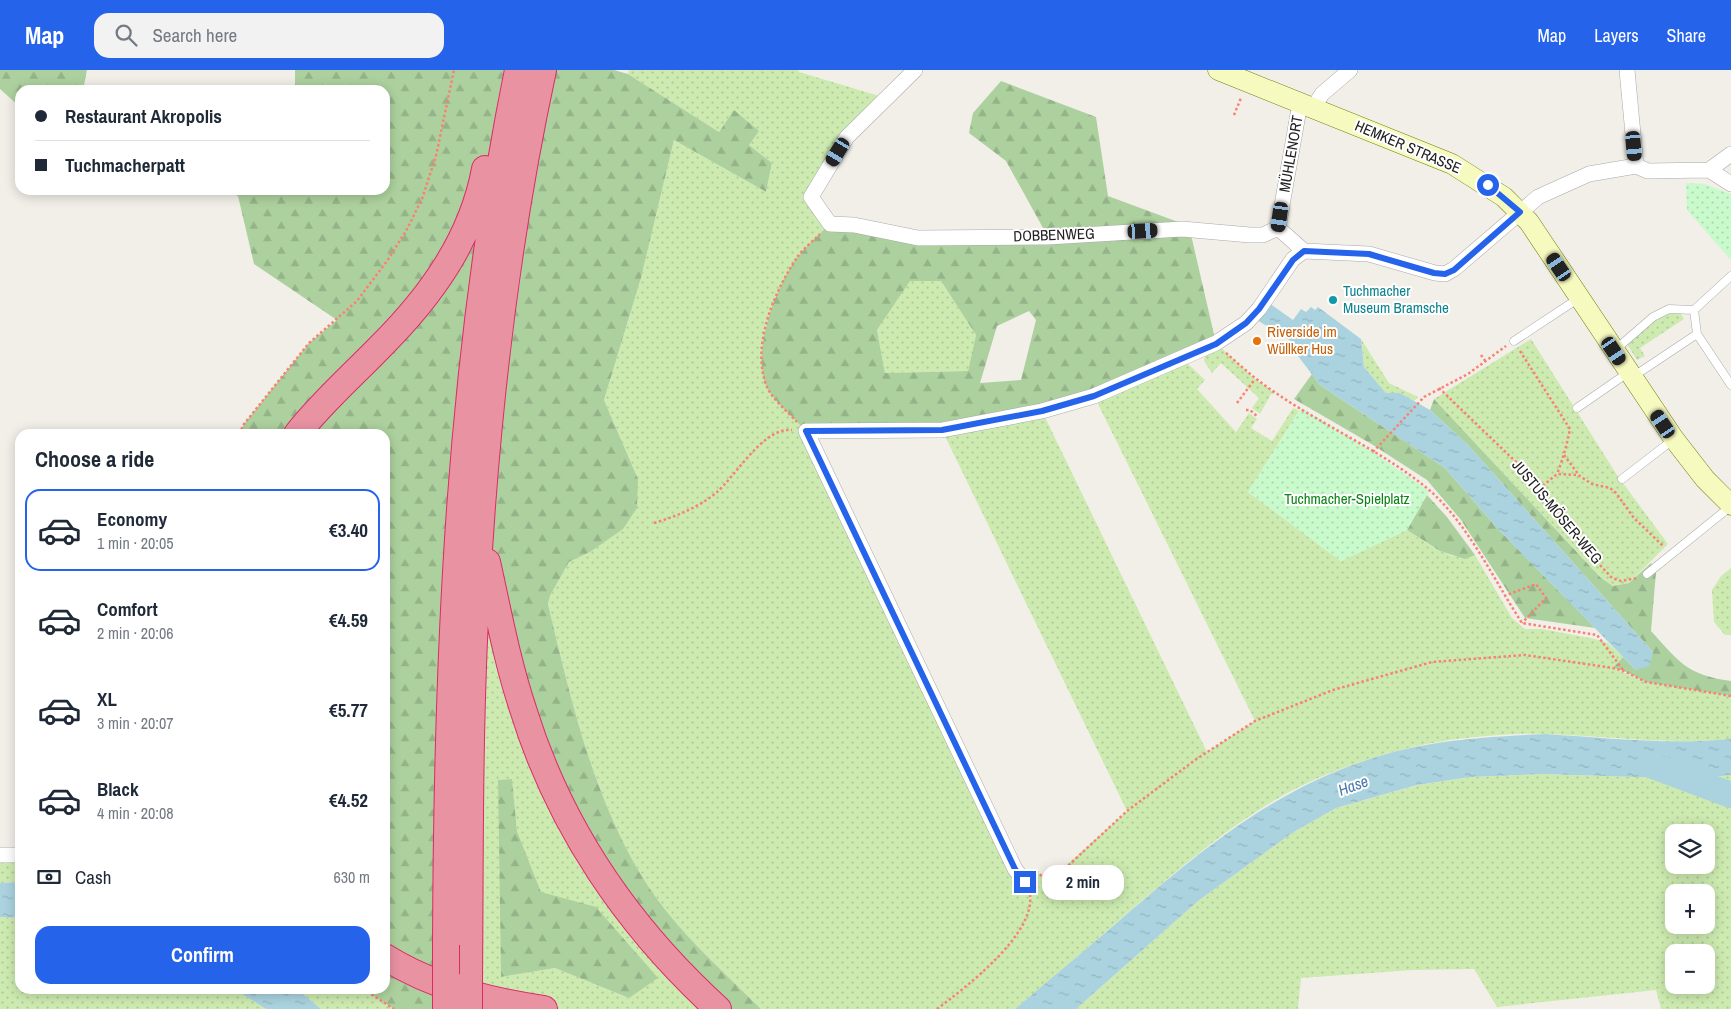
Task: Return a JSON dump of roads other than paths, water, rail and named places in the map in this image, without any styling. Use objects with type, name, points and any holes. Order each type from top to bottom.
[{"type":"highway","points":[[301,429],[322,405],[406,319],[452,260],[477,201],[504,70]]},
{"type":"highway","points":[[469,1009],[458,948],[448,740],[458,518],[470,373],[496,196],[518,70]]},
{"type":"highway","points":[[446,1009],[458,948],[480,530],[493,377],[517,211],[543,70]]},
{"type":"highway","points":[[480,530],[510,666],[523,710],[537,750],[573,831],[601,876],[629,914],[664,954],[718,1009]]},
{"type":"highway","points":[[390,960],[404,969],[467,994],[544,1009]]},
{"type":"main road","name":"HEMKER STRASSE","points":[[1205,70],[1214,78],[1256,95],[1299,103]]},
{"type":"main road","name":"HEMKER STRASSE","points":[[1218,70],[1452,164],[1488,185],[1520,212],[1529,222],[1674,439],[1705,479],[1731,505]]},
{"type":"street","name":"DOBBENWEG","points":[[916,70],[847,137],[811,197],[830,224],[854,225],[918,238],[1048,237],[1182,229],[1263,235],[1278,228]]},
{"type":"street","points":[[1299,103],[1322,94],[1350,70]]},
{"type":"street","points":[[1626,70],[1636,166]]},
{"type":"street","name":"MÜHLENORT","points":[[1278,228],[1299,103]]},
{"type":"street","points":[[1709,170],[1731,154]]},
{"type":"street","points":[[1278,228],[1304,251],[1369,254],[1434,273],[1445,274],[1454,270],[1538,197],[1589,174],[1636,166],[1648,171],[1709,170],[1731,184]]},
{"type":"street","points":[[1025,882],[1015,869],[806,431],[942,430],[1042,411],[1094,396],[1216,344],[1246,323],[1259,309],[1272,287],[1293,260],[1304,251]]},
{"type":"street","points":[[0,855],[15,855]]},
{"type":"lane","points":[[1614,351],[1653,317],[1669,309],[1694,310],[1731,276]]},
{"type":"lane","points":[[1514,341],[1579,298]]},
{"type":"lane","points":[[1694,310],[1697,334],[1731,385]]},
{"type":"lane","points":[[1577,408],[1697,334]]},
{"type":"lane","points":[[1622,480],[1674,439]]},
{"type":"lane","points":[[1647,574],[1731,505]]},
{"type":"water","points":[[1269,303],[1293,320],[1301,309],[1306,312],[1311,307],[1315,310],[1318,307],[1361,339],[1364,367],[1386,393],[1400,393],[1430,410],[1467,444],[1653,652],[1649,666],[1636,670],[1500,531],[1445,468],[1320,385],[1298,356],[1302,348],[1257,320]]},
{"type":"water","name":"Hase","points":[[1545,734],[1661,741],[1731,739],[1731,775],[1697,779],[1543,774],[1470,777],[1417,785],[1336,808],[1292,833],[1198,901],[1076,1009],[1015,1009],[1192,860],[1257,813],[1292,793],[1328,775],[1389,753],[1477,738]]},
{"type":"water","points":[[15,882],[15,918],[0,917],[0,883]]},
{"type":"water","points":[[242,994],[303,994],[321,1009],[266,1009]]},
{"type":"waterway","points":[[1656,767],[1731,795]]},
{"type":"place","name":"Tuchmacher Museum Bramsche","points":[[1333,300]]},
{"type":"place","name":"Riverside im Wüllker Hus","points":[[1257,341]]},
{"type":"park label","name":"Tuchmacher-Spielplatz","points":[[1347,499]]}]
